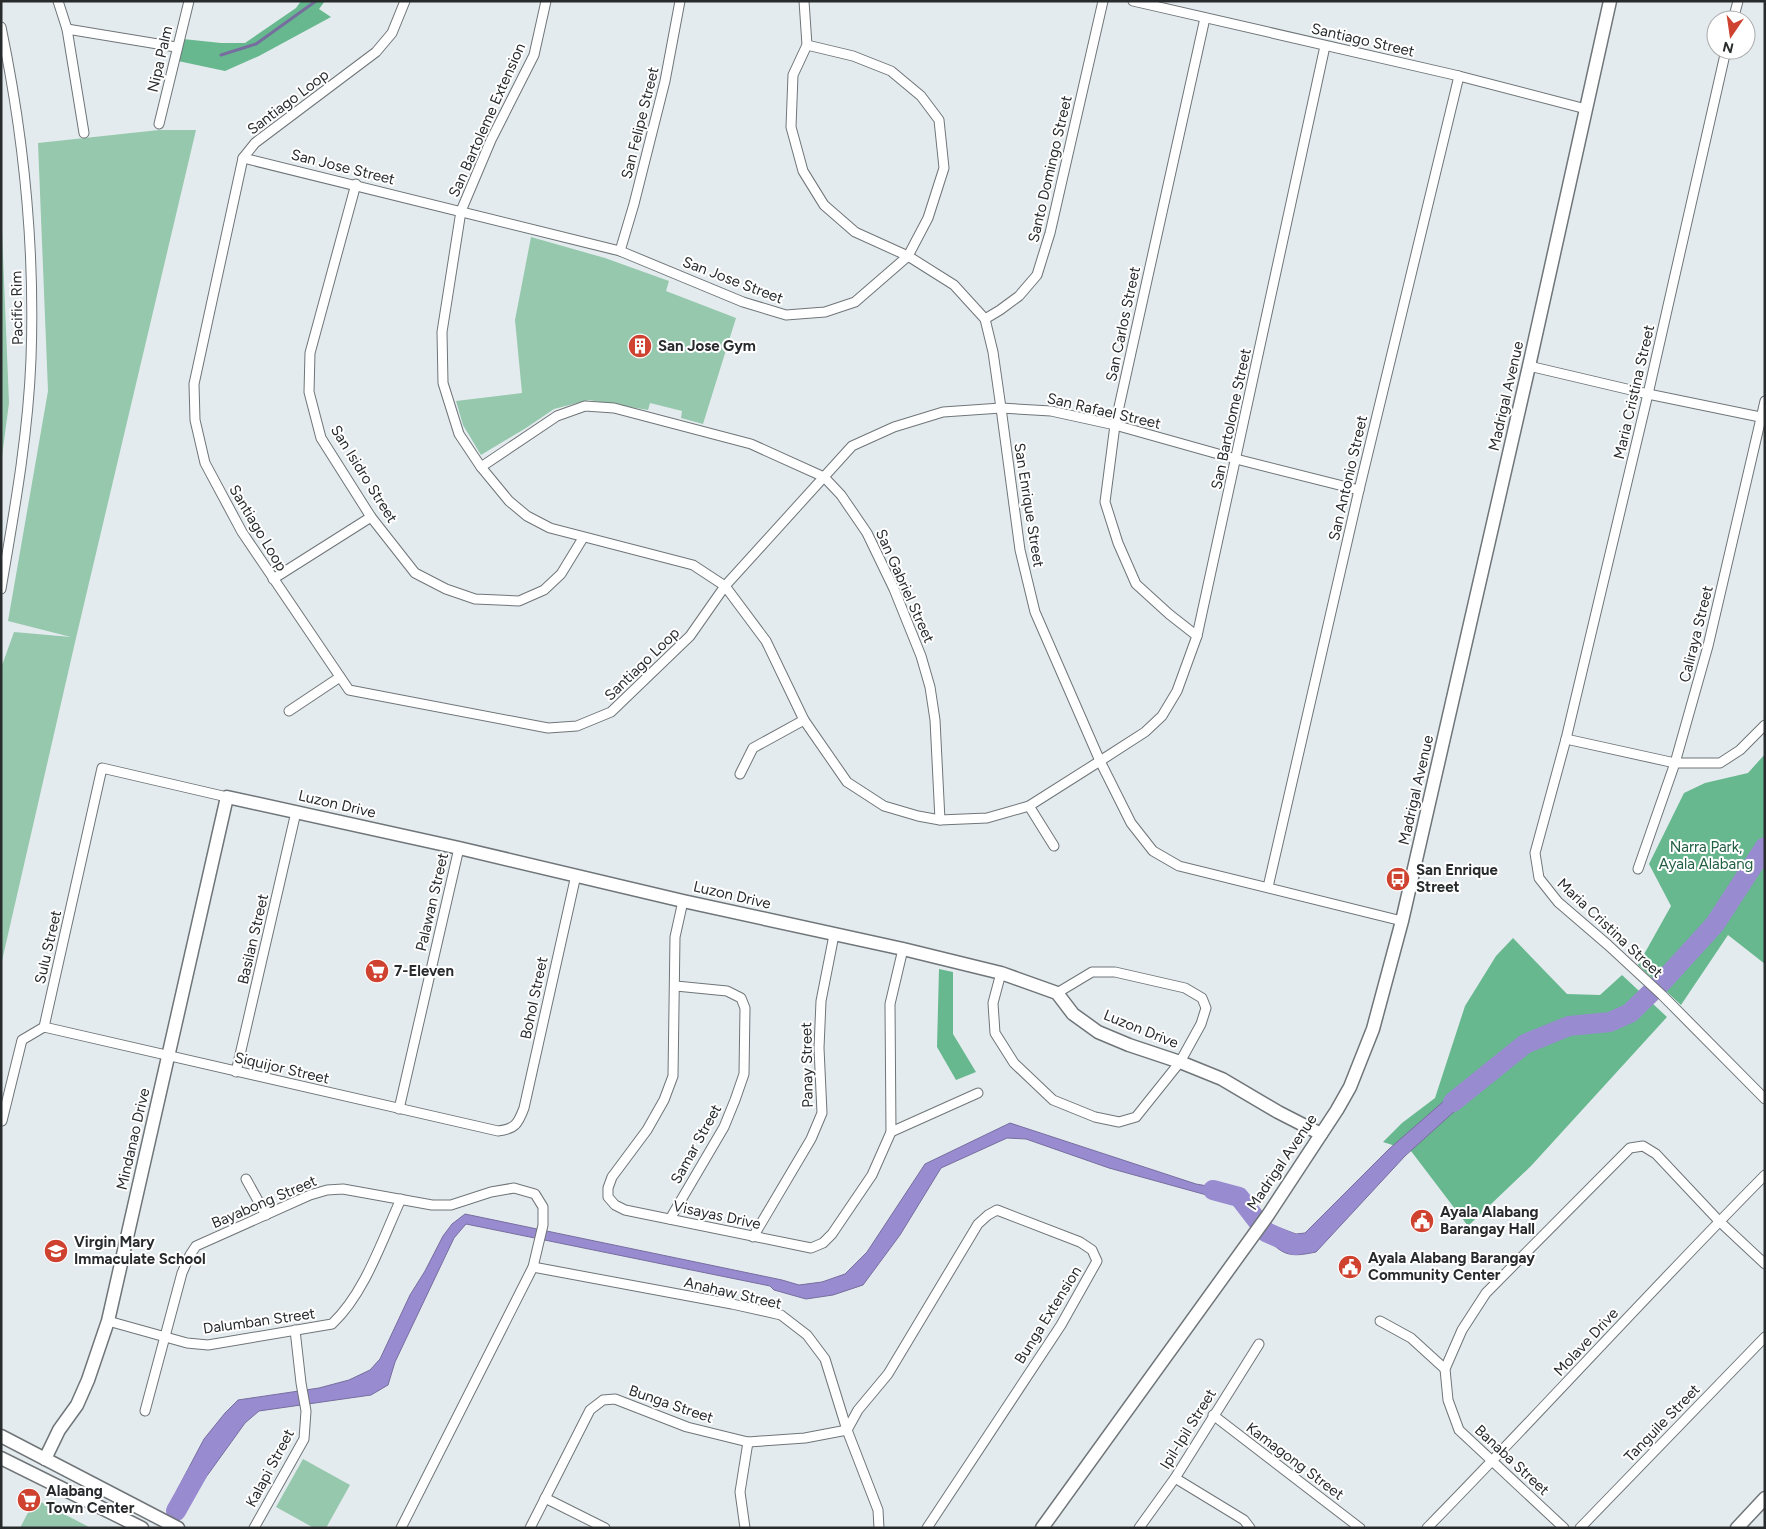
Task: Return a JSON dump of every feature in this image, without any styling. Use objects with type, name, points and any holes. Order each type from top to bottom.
[{"type":"street","points":[[58,1],[67,29],[84,133]]},
{"type":"street","name":"Nipa Palm","points":[[159,124],[176,47],[189,1]]},
{"type":"street","name":"Santiago Loop","points":[[405,1],[392,33],[376,52],[255,143],[243,158],[194,384],[195,420],[204,463],[242,532],[272,579],[349,690],[548,728],[577,726],[611,712],[690,636],[725,586]]},
{"type":"street","name":"San Bartoleme Extension","points":[[546,1],[534,55],[491,140],[461,211],[442,332],[443,383],[459,434],[481,467],[508,501],[527,516],[550,528],[693,565],[725,586],[766,641],[804,720],[847,782],[884,806],[940,820],[987,818],[1029,806],[1100,761]]},
{"type":"street","name":"San Felipe Street","points":[[620,250],[634,204],[665,81],[680,1]]},
{"type":"street","name":"San Enrique Street","points":[[804,1],[807,45],[793,75],[791,127],[803,171],[824,206],[854,232],[908,256],[954,285],[985,319],[993,352],[1002,408],[1020,550],[1035,612],[1100,761],[1130,823],[1153,851],[1179,866],[1402,921]]},
{"type":"street","name":"Santo Domingo Street","points":[[985,319],[1019,296],[1037,274],[1050,233],[1103,1]]},
{"type":"street","name":"Santiago Street","points":[[1133,1],[1459,76],[1586,109]]},
{"type":"street","name":"Madrigal Avenue","points":[[1042,1528],[1268,1215],[1338,1110],[1350,1087],[1370,1038],[1402,921],[1610,1]]},
{"type":"street","name":"San Carlos Street","points":[[1197,636],[1136,584],[1118,543],[1106,502],[1115,425],[1205,18]]},
{"type":"street","name":"Pacific Rim","points":[[1,27],[17,111],[28,196],[31,310],[31,360],[25,440],[17,502],[3,566],[1,589]]},
{"type":"street","points":[[67,29],[176,47]]},
{"type":"street","name":"San Jose Street","points":[[243,158],[356,184],[620,250],[743,302],[786,315],[825,312],[855,302],[908,256],[928,218],[944,168],[939,120],[921,96],[891,71],[853,56],[807,45]]},
{"type":"street","name":"San Bartolome Street","points":[[1100,761],[1145,732],[1162,716],[1177,691],[1197,636],[1325,46]]},
{"type":"street","name":"Maria Cristina Street","points":[[1724,60],[1648,394],[1566,739],[1535,853],[1539,878],[1558,902],[1662,995],[1765,1099]]},
{"type":"street","name":"San Antonio Street","points":[[1268,887],[1359,490],[1459,76]]},
{"type":"street","name":"San Isidro Street","points":[[356,184],[310,353],[309,392],[322,438],[371,517],[415,573],[446,589],[475,599],[519,601],[544,590],[561,574],[584,538]]},
{"type":"street","points":[[1529,366],[1648,394],[1763,417]]},
{"type":"street","name":"Caliraya Street","points":[[1638,869],[1675,762],[1708,646],[1763,417],[1765,401]]},
{"type":"street","name":"San Gabriel Street","points":[[481,467],[557,416],[585,406],[614,408],[751,444],[824,477],[841,495],[867,533],[894,588],[920,656],[930,687],[935,720],[940,820]]},
{"type":"street","name":"San Rafael Street","points":[[725,586],[852,446],[894,427],[943,412],[1002,408],[1051,411],[1115,425],[1236,459],[1359,490]]},
{"type":"street","points":[[272,579],[371,517]]},
{"type":"street","points":[[289,711],[340,677]]},
{"type":"street","points":[[740,774],[753,748],[804,720]]},
{"type":"street","points":[[1566,739],[1675,762],[1720,763],[1740,750],[1765,725]]},
{"type":"street","name":"Luzon Drive","points":[[102,768],[459,848],[683,901],[903,949],[1001,974],[1058,993],[1073,1014],[1098,1032],[1222,1079],[1278,1112],[1321,1134]]},
{"type":"street","name":"Sulu Street","points":[[44,1027],[102,768]]},
{"type":"street","name":"Mindanao Drive","points":[[36,1475],[59,1430],[77,1405],[88,1380],[108,1320],[227,797]]},
{"type":"street","points":[[1029,806],[1054,846]]},
{"type":"street","name":"Basilan Street","points":[[236,1072],[296,812]]},
{"type":"street","name":"Palawan Street","points":[[399,1109],[459,848]]},
{"type":"street","name":"Bohol Street","points":[[515,1126],[524,1108],[576,875]]},
{"type":"street","name":"Visayas Drive","points":[[683,901],[675,937],[676,986],[673,1076],[664,1100],[647,1130],[612,1177],[608,1188],[608,1197],[615,1205],[625,1210],[811,1248],[823,1243],[832,1234],[872,1175],[891,1132],[890,1004],[903,949]]},
{"type":"street","name":"Panay Street","points":[[753,1237],[811,1139],[822,1113],[819,1048],[821,1001],[834,935]]},
{"type":"street","points":[[1001,974],[993,1003],[995,1033],[1014,1063],[1053,1100],[1095,1117],[1119,1122],[1136,1117],[1180,1062],[1201,1024],[1206,1008],[1202,998],[1185,988],[1115,972],[1092,972],[1058,993]]},
{"type":"street","name":"Samar Street","points":[[670,1219],[724,1127],[744,1074],[744,1008],[741,998],[728,991],[676,986]]},
{"type":"street","points":[[2,1121],[22,1040],[44,1027]]},
{"type":"street","name":"Siquijor Street","points":[[44,1027],[498,1131],[507,1130],[515,1126]]},
{"type":"street","points":[[891,1132],[978,1093]]},
{"type":"street","name":"Banaba Street","points":[[1564,1528],[1459,1430],[1448,1400],[1445,1369],[1462,1330],[1486,1293],[1630,1148],[1643,1146],[1656,1154],[1719,1221]]},
{"type":"street","name":"Molave Drive","points":[[1426,1528],[1765,1175]]},
{"type":"street","points":[[246,1179],[266,1215]]},
{"type":"street","name":"Bayabong Street","points":[[145,1411],[182,1273],[196,1246],[310,1195],[327,1190],[344,1189],[432,1205],[451,1205],[491,1192],[514,1188],[536,1194],[543,1207],[544,1225],[533,1267],[401,1528]]},
{"type":"street","name":"Dalumban Street","points":[[108,1320],[187,1342],[208,1345],[332,1324],[345,1312],[359,1291],[401,1199]]},
{"type":"street","name":"Bunga Extension","points":[[848,1430],[858,1410],[888,1374],[978,1224],[988,1215],[997,1210],[1080,1242],[1092,1250],[1097,1261],[1061,1325],[927,1528]]},
{"type":"street","points":[[1719,1221],[1765,1264]]},
{"type":"street","name":"Anahaw Street","points":[[533,1267],[781,1315],[807,1335],[824,1359],[878,1510],[879,1528]]},
{"type":"street","points":[[1380,1320],[1411,1338],[1445,1369]]},
{"type":"street","name":"Kalapi Street","points":[[254,1528],[304,1439],[306,1411],[295,1330]]},
{"type":"street","name":"Tanguile Street","points":[[1580,1528],[1765,1336]]},
{"type":"street","name":"Ipil-Ipil Street","points":[[1139,1528],[1175,1478],[1259,1344]]},
{"type":"street","name":"Bunga Street","points":[[530,1528],[590,1410],[603,1400],[615,1399],[687,1427],[748,1442],[805,1438],[848,1430]]},
{"type":"street","name":"Kamagong Street","points":[[1213,1415],[1360,1528]]},
{"type":"street","points":[[1,1436],[178,1528]]},
{"type":"street","points":[[745,1528],[740,1492],[748,1442]]},
{"type":"street","points":[[1,1458],[142,1528]]},
{"type":"street","points":[[1175,1478],[1244,1520],[1250,1528]]},
{"type":"street","points":[[545,1498],[605,1528]]},
{"type":"street","points":[[1737,1528],[1765,1498]]},
{"type":"green space","points":[[301,1],[325,1],[319,9],[331,17],[259,56],[225,71],[178,61],[183,39],[221,43],[245,43],[296,8]]},
{"type":"green space","points":[[159,130],[196,130],[1,965],[1,668],[14,632],[71,637],[8,621],[48,391],[38,143]]},
{"type":"green space","points":[[1,206],[9,403],[1,464]]},
{"type":"green space","points":[[531,237],[605,258],[669,281],[666,291],[736,318],[703,424],[681,418],[682,411],[650,403],[648,410],[589,400],[554,409],[481,455],[463,425],[456,401],[522,393],[515,320]]},
{"type":"green space","name":"Narra Park, Ayala Alabang","points":[[1765,754],[1765,964],[1728,935],[1681,1005],[1638,965],[1671,906],[1649,864],[1684,793],[1705,783],[1748,773]]},
{"type":"green space","points":[[1513,938],[1567,994],[1600,995],[1622,975],[1667,1017],[1531,1166],[1468,1226],[1411,1151],[1383,1142],[1402,1123],[1435,1098],[1465,1006],[1496,956]]},
{"type":"green space","points":[[939,969],[953,972],[953,1034],[976,1072],[956,1080],[937,1047]]},
{"type":"green space","points":[[303,1459],[350,1485],[326,1528],[314,1528],[276,1507]]},
{"type":"green space","points":[[35,1499],[91,1528],[20,1528]]},
{"type":"shaded area","points":[[1469,1079],[1477,1091],[1405,1156],[1316,1252],[1297,1255],[1286,1253],[1275,1247],[1270,1241],[1280,1228],[1296,1234],[1305,1233],[1389,1149]]},
{"type":"shaded area","points":[[1010,1123],[1196,1184],[1230,1190],[1259,1214],[1250,1221],[1238,1206],[1203,1194],[1109,1168],[1026,1139],[1007,1138],[941,1168],[900,1235],[863,1285],[833,1295],[806,1299],[774,1290],[770,1286],[466,1224],[454,1238],[395,1362],[388,1385],[371,1395],[259,1411],[245,1423],[191,1498],[177,1490],[204,1439],[238,1400],[319,1388],[349,1380],[370,1370],[380,1359],[410,1295],[443,1236],[452,1224],[465,1214],[799,1285],[822,1282],[845,1274],[867,1252],[925,1164]]},
{"type":"waterway","points":[[221,55],[256,44],[316,1]]},
{"type":"waterway","points":[[1453,1102],[1525,1044],[1569,1026],[1610,1022],[1630,1013],[1664,980],[1715,924],[1765,847]]},
{"type":"waterway","points":[[1213,1190],[1239,1197],[1266,1232],[1295,1245],[1297,1244]]},
{"type":"waterway","points":[[176,1511],[198,1472]]},
{"type":"place","name":"San Jose Gym","points":[[640,346]]},
{"type":"place","name":"San Enrique Street","points":[[1398,879]]},
{"type":"place","name":"7-Eleven","points":[[377,971]]},
{"type":"place","name":"Ayala Alabang Barangay Hall","points":[[1422,1221]]},
{"type":"place","name":"Virgin Mary Immaculate School","points":[[56,1251]]},
{"type":"place","name":"Ayala Alabang Barangay Community Center","points":[[1350,1267]]},
{"type":"place","name":"Alabang Town Center","points":[[29,1500]]}]
